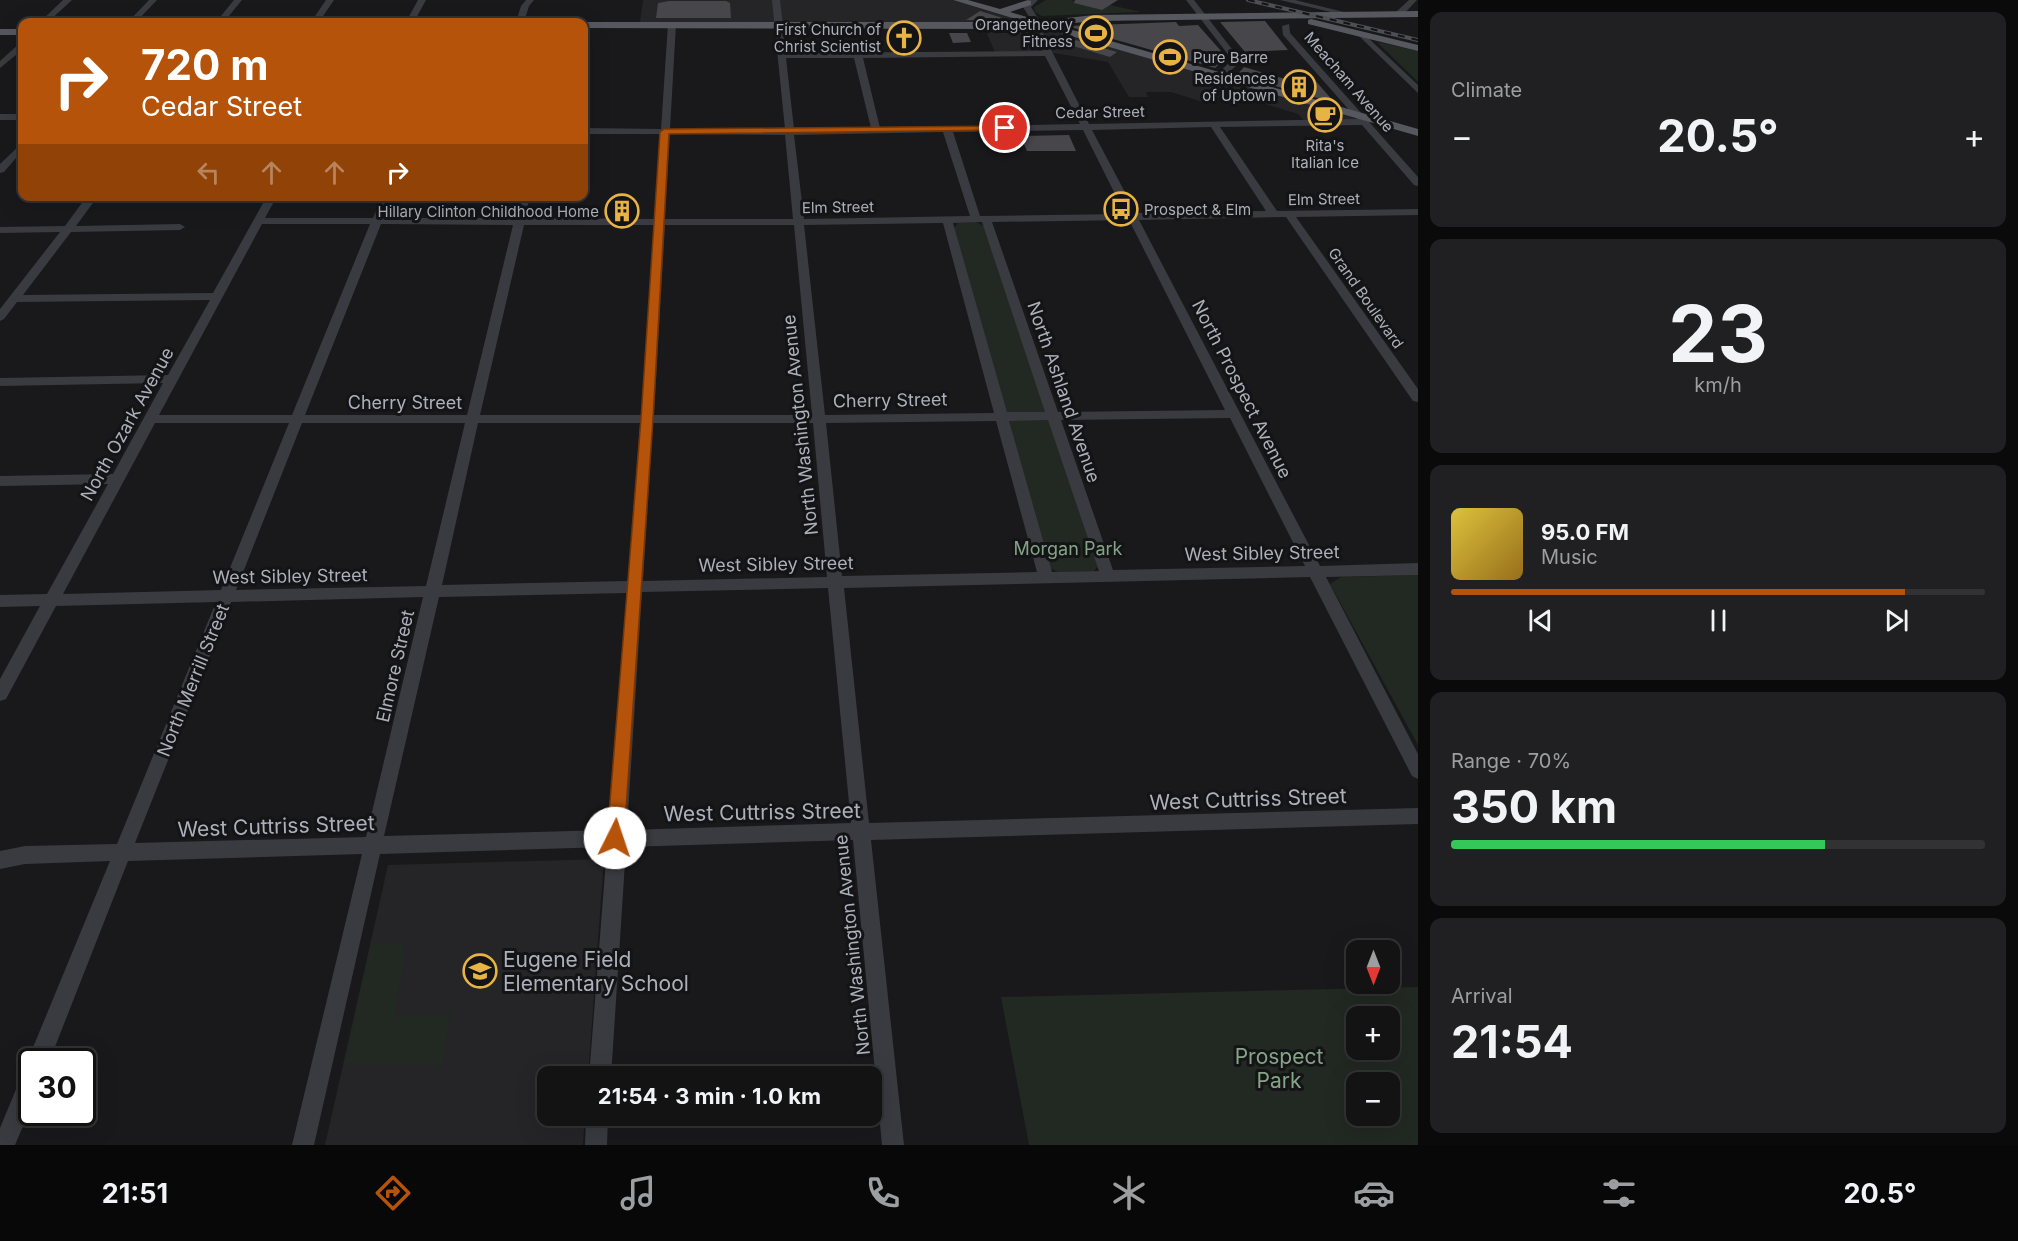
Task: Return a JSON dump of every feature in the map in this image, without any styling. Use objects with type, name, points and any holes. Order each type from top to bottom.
[{"type":"main road","points":[[958,0],[1000,12],[1032,10],[1078,19],[1203,17],[1286,21],[1418,48]]},
{"type":"main road","points":[[588,25],[1019,26],[1032,10]]},
{"type":"main road","points":[[1000,12],[1032,10],[1219,76],[1361,119],[1417,132]]},
{"type":"main road","points":[[1286,21],[1352,15],[1418,14]]},
{"type":"main road","points":[[0,32],[18,32]]},
{"type":"street","points":[[48,18],[68,0]]},
{"type":"street","points":[[136,18],[153,0]]},
{"type":"street","points":[[223,18],[238,0]]},
{"type":"street","points":[[318,18],[330,0]]},
{"type":"street","points":[[412,18],[422,0]]},
{"type":"street","name":"North Washington Avenue","points":[[776,0],[893,1145]]},
{"type":"street","points":[[1190,0],[1234,57],[1233,64],[1219,76]]},
{"type":"street","points":[[1285,0],[1352,15]]},
{"type":"street","points":[[521,18],[526,2]]},
{"type":"street","points":[[1399,14],[1410,3]]},
{"type":"street","name":"North Prospect Avenue","points":[[1032,10],[1036,28],[1048,53],[1418,771]]},
{"type":"street","name":"Meacham Avenue","points":[[1286,21],[1286,33],[1418,183]]},
{"type":"street","points":[[601,1066],[615,838],[647,419],[672,24]]},
{"type":"street","points":[[1363,35],[1418,90]]},
{"type":"street","points":[[0,65],[18,49]]},
{"type":"street","points":[[782,56],[1048,53]]},
{"type":"street","points":[[858,55],[876,130]]},
{"type":"street","points":[[0,117],[18,117]]},
{"type":"street","name":"Cedar Street","points":[[588,131],[790,132],[1214,125],[1361,119]]},
{"type":"street","points":[[1214,125],[1274,215]]},
{"type":"street","name":"North Ashland Avenue","points":[[947,129],[1053,416],[1108,576]]},
{"type":"street","points":[[0,170],[18,150]]},
{"type":"street","points":[[0,317],[89,201]]},
{"type":"street","name":"North Ozark Avenue","points":[[0,694],[269,201]]},
{"type":"street","name":"North Merrill Street","points":[[44,1048],[385,201]]},
{"type":"street","name":"Elmore Street","points":[[303,1145],[524,201]]},
{"type":"street","name":"Elm Street","points":[[258,221],[800,222],[1418,212]]},
{"type":"street","name":"Grand Boulevard","points":[[1288,214],[1418,398]]},
{"type":"street","points":[[947,220],[1046,578]]},
{"type":"street","points":[[0,230],[180,227]]},
{"type":"street","points":[[14,299],[217,296]]},
{"type":"street","points":[[0,382],[172,379]]},
{"type":"street","name":"Cherry Street","points":[[150,419],[472,420],[1233,414]]},
{"type":"street","points":[[0,481],[117,479]]},
{"type":"street","name":"West Sibley Street","points":[[0,602],[1418,569]]},
{"type":"street","name":"West Cuttriss Street","points":[[0,860],[25,855],[1418,816]]},
{"type":"street","points":[[4,1145],[18,1111]]},
{"type":"street","points":[[596,1145],[597,1126]]},
{"type":"shaded area","points":[[643,0],[952,0],[1014,19],[1006,23],[640,22]]},
{"type":"shaded area","points":[[985,29],[1051,29],[1361,120],[1307,124],[1298,114],[1236,95],[1220,96],[1209,104],[1171,92],[1146,92],[1148,97],[1129,97],[1108,62],[1054,53],[995,52]]},
{"type":"shaded area","name":"Eugene Field Elementary School","points":[[604,859],[589,1066],[537,1066],[537,1126],[584,1126],[583,1145],[325,1145],[388,865]]},
{"type":"green space","points":[[1046,0],[1071,0],[1098,9],[1110,5],[1141,12],[1042,16],[1035,12],[1034,7]]},
{"type":"green space","points":[[1377,42],[1418,51],[1418,82]]},
{"type":"green space","name":"Morgan Park","points":[[976,222],[985,227],[1098,566],[1094,571],[1058,572],[1050,568],[954,228],[958,223]]},
{"type":"green space","points":[[1418,575],[1418,745],[1330,584],[1341,577]]},
{"type":"green space","points":[[371,943],[401,943],[405,957],[394,1015],[450,1015],[442,1063],[345,1063]]},
{"type":"green space","name":"Prospect Park","points":[[1400,987],[1418,987],[1418,1145],[1029,1145],[1001,997],[1346,989],[1346,994],[1400,994]]},
{"type":"building","points":[[1075,0],[1118,0],[1102,10],[1074,3]]},
{"type":"building","points":[[726,1],[730,3],[731,18],[656,18],[658,3]]},
{"type":"building","points":[[980,11],[1006,19],[1008,20],[966,20]]},
{"type":"building","points":[[1265,21],[1288,50],[1245,52],[1220,22]]},
{"type":"building","points":[[1176,22],[1179,26],[1198,25],[1222,52],[1195,53],[1223,61],[1215,68],[1067,26]]},
{"type":"building","name":"First Church of Christ Scientist","points":[[896,32],[908,32],[913,36],[915,43],[908,47],[896,44],[893,36]]},
{"type":"building","points":[[949,33],[967,33],[971,42],[953,43]]},
{"type":"building","points":[[1076,40],[1117,52],[1110,57],[1070,45]]},
{"type":"building","name":"Residences of Uptown","points":[[1244,67],[1285,79],[1313,78],[1335,103],[1237,75]]},
{"type":"building","points":[[1069,135],[1076,151],[1027,151],[1020,136]]},
{"type":"railway","points":[[1248,0],[1418,40]]},
{"type":"place","name":"Orangetheory Fitness","points":[[1096,33]]},
{"type":"place","name":"First Church of Christ Scientist","points":[[904,38]]},
{"type":"place","name":"Pure Barre","points":[[1170,57]]},
{"type":"place","name":"Residences of Uptown","points":[[1299,87]]},
{"type":"place","name":"Rita's Italian Ice","points":[[1325,115]]},
{"type":"place","name":"Prospect & Elm","points":[[1121,209]]},
{"type":"place","name":"Hillary Clinton Childhood Home","points":[[622,211]]},
{"type":"place","name":"Eugene Field Elementary School","points":[[480,971]]},
{"type":"route","points":[[615,838],[647,419],[664,132],[1005,128]]}]
